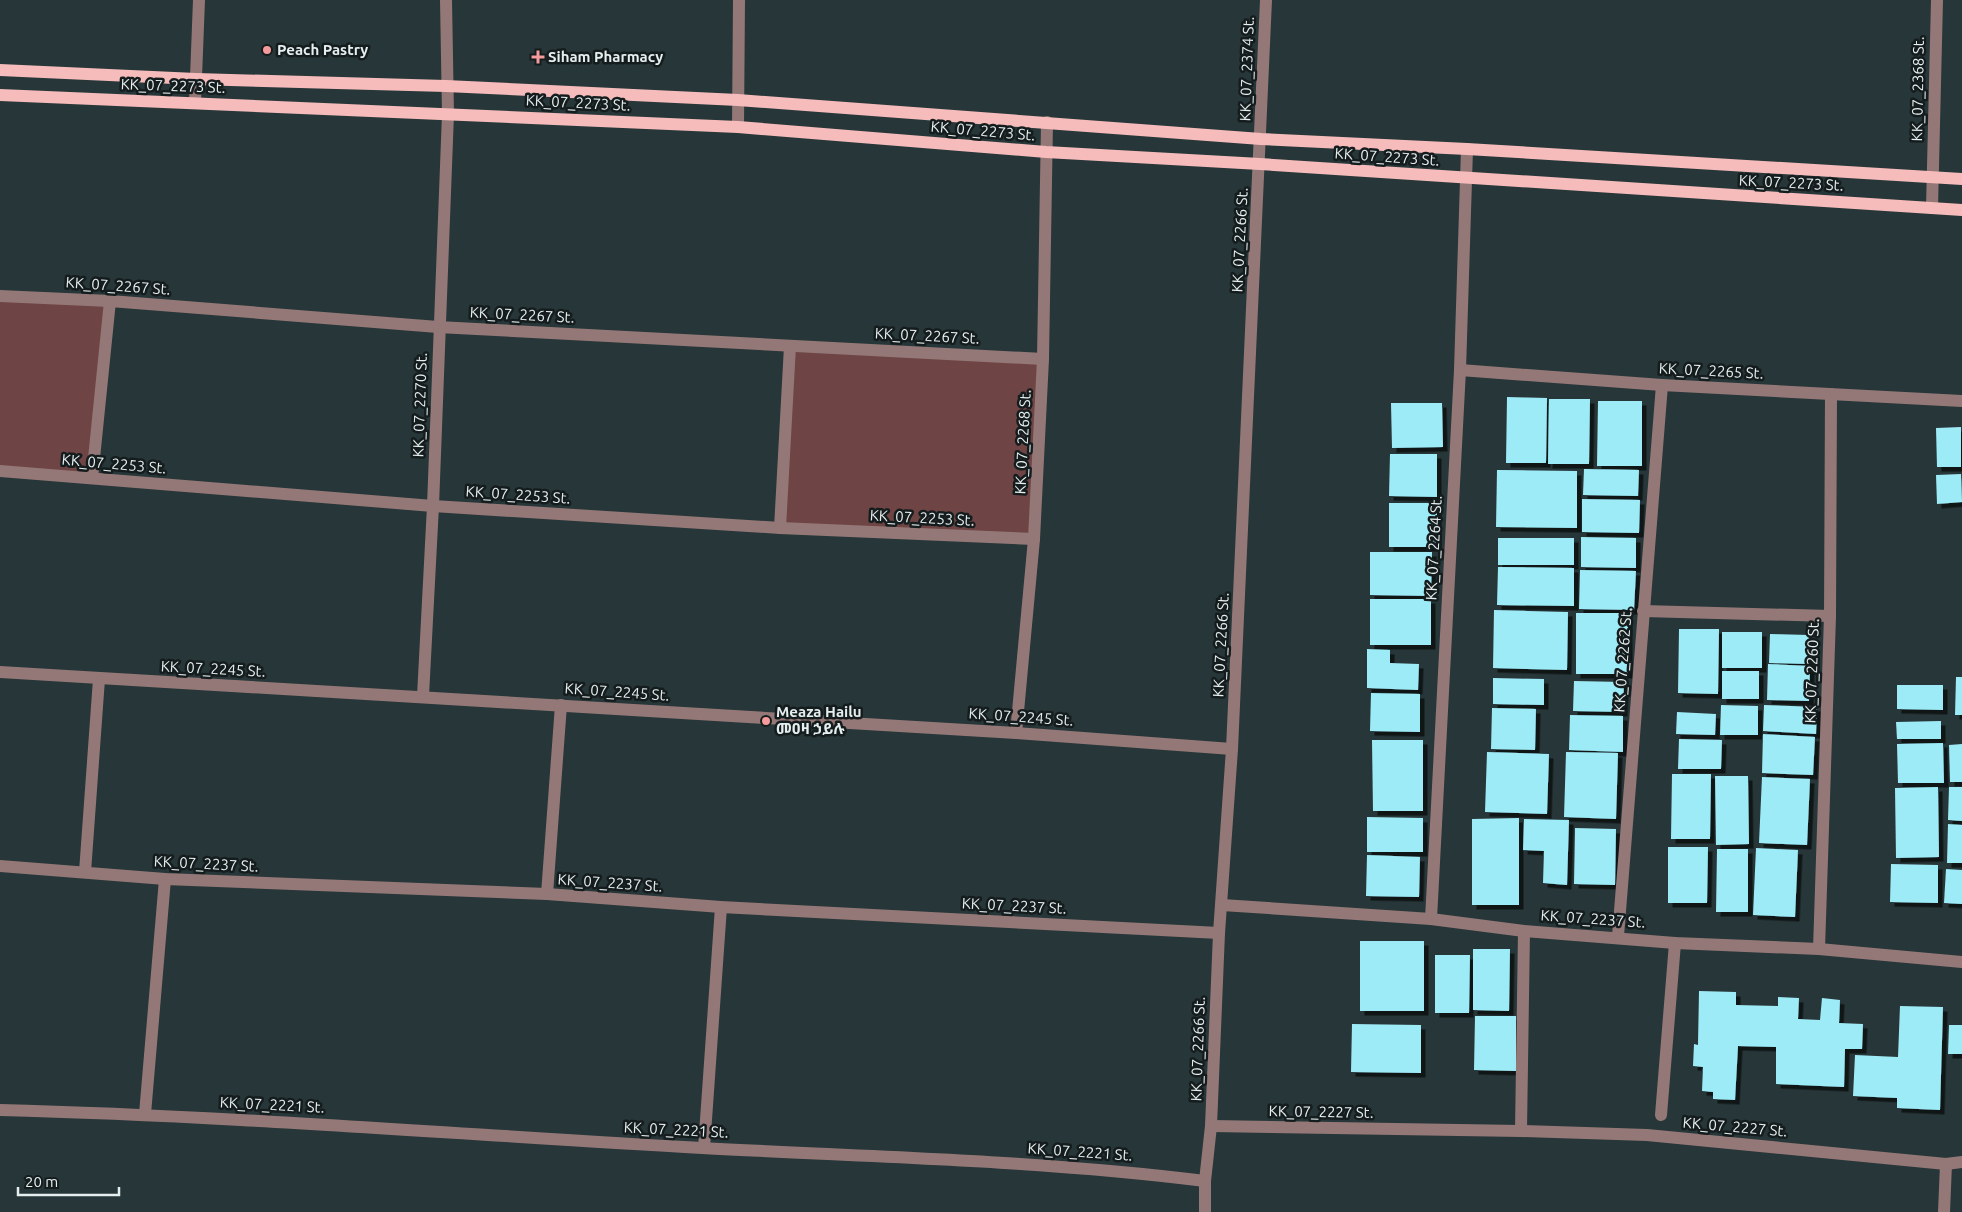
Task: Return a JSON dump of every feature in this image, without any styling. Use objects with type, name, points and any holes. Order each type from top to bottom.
[{"type":"main road","name":"KK_07_2273 St.","points":[[0,70],[196,79],[446,86],[738,100],[1261,139],[1467,149],[1962,180]]},
{"type":"main road","name":"KK_07_2273 St.","points":[[0,95],[738,127],[1046,152],[1260,164],[1465,179],[1962,210]]},
{"type":"street","points":[[195,103],[199,0]]},
{"type":"street","name":"KK_07_2270 St.","points":[[423,696],[433,506],[438,326],[448,114],[446,86],[446,0]]},
{"type":"street","points":[[738,127],[740,0]]},
{"type":"street","name":"KK_07_2374 St.","points":[[1260,164],[1266,0]]},
{"type":"street","name":"KK_07_2368 St.","points":[[1932,208],[1937,0]]},
{"type":"street","name":"KK_07_2268 St.","points":[[1016,733],[1034,539],[1043,359],[1047,122]]},
{"type":"street","name":"KK_07_2264 St.","points":[[1431,919],[1460,370],[1467,149]]},
{"type":"street","name":"KK_07_2266 St.","points":[[1205,1212],[1205,1180],[1211,1126],[1218,932],[1222,905],[1232,749],[1260,164]]},
{"type":"street","name":"KK_07_2267 St.","points":[[0,296],[110,301],[438,326],[1043,359]]},
{"type":"street","points":[[92,478],[110,301]]},
{"type":"street","points":[[780,528],[790,346]]},
{"type":"street","name":"KK_07_2265 St.","points":[[1460,370],[1662,385],[1962,401]]},
{"type":"street","name":"KK_07_2262 St.","points":[[1618,936],[1662,385]]},
{"type":"street","name":"KK_07_2260 St.","points":[[1819,949],[1830,616],[1831,394]]},
{"type":"street","name":"KK_07_2253 St.","points":[[0,471],[433,506],[780,528],[1034,539]]},
{"type":"street","points":[[1643,611],[1830,616]]},
{"type":"street","name":"KK_07_2245 St.","points":[[0,672],[1016,733],[1232,749]]},
{"type":"street","points":[[85,872],[98,679]]},
{"type":"street","points":[[547,894],[561,705]]},
{"type":"street","name":"KK_07_2237 St.","points":[[0,866],[165,880],[547,894],[721,907],[1218,932]]},
{"type":"street","points":[[145,1114],[165,880]]},
{"type":"street","name":"KK_07_2237 St.","points":[[1222,905],[1431,919],[1524,931],[1618,936],[1675,943],[1819,949],[1962,962]]},
{"type":"street","points":[[704,1148],[721,907]]},
{"type":"street","points":[[1521,1131],[1524,931]]},
{"type":"street","points":[[1660,1115],[1675,943]]},
{"type":"street","name":"KK_07_2221 St.","points":[[0,1110],[145,1114],[704,1148],[890,1155],[1121,1171],[1205,1180]]},
{"type":"street","name":"KK_07_2227 St.","points":[[1211,1126],[1647,1135],[1946,1164],[1962,1162]]},
{"type":"street","points":[[1944,1212],[1946,1164]]},
{"type":"shaded area","points":[[0,296],[110,301],[92,478],[0,471]]},
{"type":"shaded area","points":[[790,346],[1043,359],[1034,539],[780,528]]},
{"type":"building","points":[[1507,397],[1547,398],[1546,463],[1506,463]]},
{"type":"building","points":[[1549,399],[1590,399],[1589,464],[1548,464]]},
{"type":"building","points":[[1598,401],[1642,401],[1642,466],[1597,466]]},
{"type":"building","points":[[1391,403],[1442,403],[1443,447],[1392,448]]},
{"type":"building","points":[[1961,427],[1961,467],[1937,467],[1936,428]]},
{"type":"building","points":[[1390,454],[1437,454],[1437,497],[1389,496]]},
{"type":"building","points":[[1584,469],[1639,470],[1638,496],[1583,495]]},
{"type":"building","points":[[1497,470],[1577,471],[1577,528],[1496,527]]},
{"type":"building","points":[[1961,474],[1962,502],[1937,504],[1936,475]]},
{"type":"building","points":[[1582,499],[1640,500],[1639,533],[1582,532]]},
{"type":"building","points":[[1389,503],[1437,503],[1437,547],[1389,547]]},
{"type":"building","points":[[1581,537],[1636,538],[1636,568],[1581,567]]},
{"type":"building","points":[[1498,538],[1574,538],[1574,565],[1498,565]]},
{"type":"building","points":[[1370,552],[1432,552],[1431,596],[1370,595]]},
{"type":"building","points":[[1498,567],[1574,568],[1574,606],[1497,605]]},
{"type":"building","points":[[1580,570],[1636,571],[1634,610],[1579,609]]},
{"type":"building","points":[[1370,599],[1431,599],[1431,645],[1370,645]]},
{"type":"building","points":[[1494,610],[1568,612],[1567,670],[1493,668]]},
{"type":"building","points":[[1576,613],[1628,613],[1628,674],[1576,674]]},
{"type":"building","points":[[1679,629],[1719,629],[1718,694],[1678,693]]},
{"type":"building","points":[[1722,632],[1762,632],[1762,668],[1722,668]]},
{"type":"building","points":[[1770,634],[1809,635],[1808,664],[1769,663]]},
{"type":"building","points":[[1367,649],[1390,650],[1390,663],[1419,664],[1418,690],[1367,688]]},
{"type":"building","points":[[1768,664],[1810,666],[1809,701],[1767,700]]},
{"type":"building","points":[[1722,671],[1759,671],[1759,699],[1722,699]]},
{"type":"building","points":[[1956,677],[1962,677],[1962,715],[1955,715]]},
{"type":"building","points":[[1493,678],[1544,679],[1544,705],[1493,704]]},
{"type":"building","points":[[1574,681],[1624,682],[1623,712],[1573,711]]},
{"type":"building","points":[[1897,685],[1943,685],[1943,710],[1897,709]]},
{"type":"building","points":[[1371,693],[1420,694],[1420,732],[1370,731]]},
{"type":"building","points":[[1721,705],[1758,706],[1758,735],[1720,735]]},
{"type":"building","points":[[1764,705],[1817,707],[1816,734],[1763,731]]},
{"type":"building","points":[[1492,708],[1536,709],[1535,750],[1491,749]]},
{"type":"building","points":[[1677,712],[1716,714],[1715,735],[1676,734]]},
{"type":"building","points":[[1570,715],[1623,716],[1623,752],[1569,750]]},
{"type":"building","points":[[1941,721],[1941,739],[1897,739],[1896,722]]},
{"type":"building","points":[[1763,734],[1815,737],[1813,775],[1762,773]]},
{"type":"building","points":[[1679,739],[1722,740],[1721,769],[1678,769]]},
{"type":"building","points":[[1372,740],[1423,740],[1423,811],[1373,811]]},
{"type":"building","points":[[1943,743],[1944,783],[1898,783],[1897,744]]},
{"type":"building","points":[[1962,744],[1962,782],[1950,782],[1949,745]]},
{"type":"building","points":[[1487,752],[1549,754],[1547,814],[1485,812]]},
{"type":"building","points":[[1566,752],[1618,753],[1616,819],[1564,817]]},
{"type":"building","points":[[1672,774],[1711,774],[1710,839],[1671,839]]},
{"type":"building","points":[[1715,776],[1748,776],[1749,844],[1716,845]]},
{"type":"building","points":[[1762,777],[1810,779],[1807,845],[1759,843]]},
{"type":"building","points":[[1938,787],[1939,857],[1896,858],[1895,788]]},
{"type":"building","points":[[1949,787],[1962,787],[1962,821],[1948,820]]},
{"type":"building","points":[[1367,817],[1423,818],[1423,852],[1367,852]]},
{"type":"building","points":[[1519,818],[1519,905],[1472,905],[1472,819]]},
{"type":"building","points":[[1524,819],[1569,820],[1567,885],[1543,883],[1544,851],[1523,850]]},
{"type":"building","points":[[1948,824],[1962,825],[1962,863],[1947,863]]},
{"type":"building","points":[[1575,828],[1616,829],[1615,885],[1574,884]]},
{"type":"building","points":[[1668,847],[1708,847],[1707,903],[1668,903]]},
{"type":"building","points":[[1756,848],[1798,850],[1795,917],[1753,915]]},
{"type":"building","points":[[1717,849],[1748,849],[1748,912],[1716,912]]},
{"type":"building","points":[[1367,855],[1420,857],[1419,897],[1366,896]]},
{"type":"building","points":[[1891,864],[1938,865],[1938,903],[1890,902]]},
{"type":"building","points":[[1946,869],[1962,870],[1962,904],[1944,903]]},
{"type":"building","points":[[1360,941],[1424,941],[1424,1011],[1360,1011]]},
{"type":"building","points":[[1473,949],[1510,949],[1509,1011],[1473,1010]]},
{"type":"building","points":[[1435,955],[1470,955],[1469,1013],[1435,1013]]},
{"type":"building","points":[[1699,991],[1736,992],[1736,1005],[1778,1006],[1778,997],[1799,998],[1798,1019],[1820,1020],[1822,998],[1840,1000],[1839,1023],[1863,1024],[1862,1049],[1845,1049],[1844,1087],[1776,1084],[1776,1047],[1738,1046],[1735,1100],[1713,1099],[1713,1092],[1702,1091],[1703,1067],[1693,1066],[1694,1044],[1698,1045]]},
{"type":"building","points":[[1900,1006],[1943,1007],[1940,1110],[1897,1108],[1897,1098],[1853,1096],[1855,1055],[1898,1057]]},
{"type":"building","points":[[1475,1016],[1516,1016],[1516,1071],[1474,1070]]},
{"type":"building","points":[[1352,1024],[1421,1025],[1421,1073],[1351,1072]]},
{"type":"building","points":[[1949,1025],[1962,1025],[1962,1054],[1948,1054]]},
{"type":"place","name":"Peach Pastry","points":[[267,50]]},
{"type":"place","name":"Siham Pharmacy","points":[[538,57]]},
{"type":"place","name":"Meaza Hailu መዐዛ ኃይሉ","points":[[766,721]]}]
